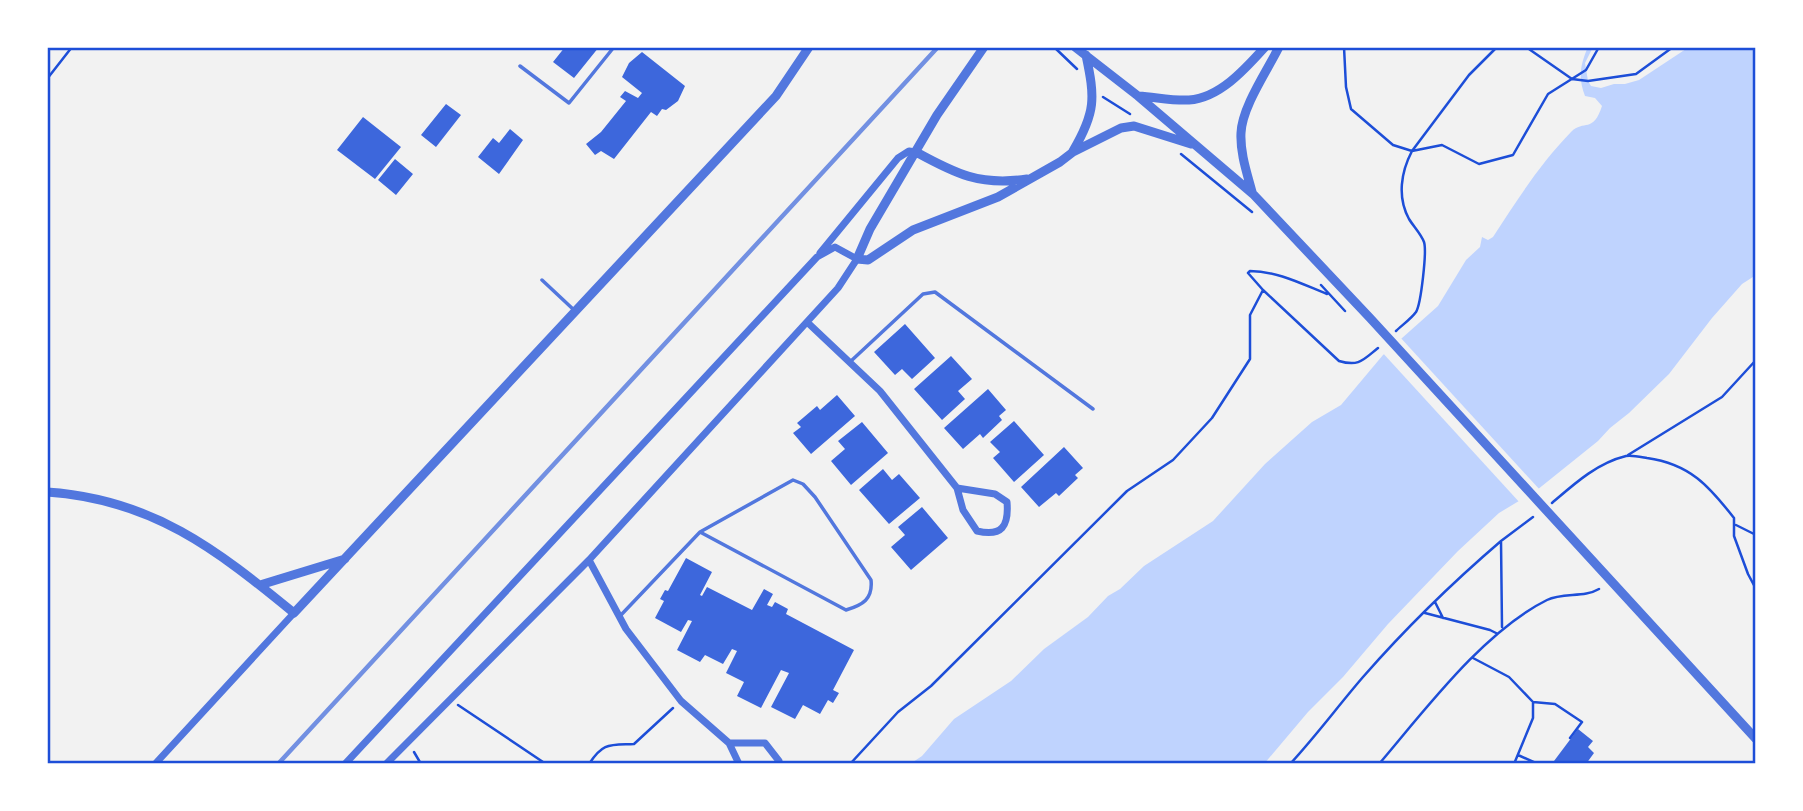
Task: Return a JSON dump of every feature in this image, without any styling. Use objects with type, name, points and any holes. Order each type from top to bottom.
[{"type":"street","points":[[155,764],[776,96],[809,47]]},
{"type":"street","points":[[386,764],[589,560],[838,288],[857,259],[870,229],[937,114],[984,47]]},
{"type":"street","points":[[1075,47],[1138,96],[1253,194],[1756,739]]},
{"type":"street","points":[[1138,96],[1191,100],[1216,92],[1250,65],[1265,47]]},
{"type":"street","points":[[1253,194],[1242,158],[1241,131],[1245,113],[1279,47]]},
{"type":"street","points":[[1073,152],[1084,132],[1094,96],[1086,55]]},
{"type":"street","points":[[817,257],[835,247],[857,259],[868,260],[913,230],[998,197],[1103,135],[1121,128],[1134,126],[1197,146]]},
{"type":"street","points":[[345,764],[817,257],[898,158],[908,151],[916,152],[950,171],[975,179],[1003,182],[1031,178]]},
{"type":"street","points":[[807,322],[880,391],[957,488],[963,510],[977,531],[990,534],[1002,529],[1009,518],[1007,502],[995,494],[957,488]]},
{"type":"street","points":[[47,492],[75,494],[122,505],[170,524],[210,547],[294,613]]},
{"type":"street","points":[[260,585],[347,558]]},
{"type":"street","points":[[589,560],[626,629],[681,701],[729,743],[740,764]]},
{"type":"street","points":[[729,743],[765,743],[779,761],[777,764]]},
{"type":"lane","points":[[520,66],[569,103],[614,47]]},
{"type":"lane","points":[[542,280],[576,312]]},
{"type":"lane","points":[[849,363],[923,294],[935,292],[1093,409]]},
{"type":"lane","points":[[620,617],[700,532],[793,480],[803,484],[815,497],[871,580],[872,591],[862,605],[846,610],[700,532]]},
{"type":"path","points":[[47,79],[72,47]]},
{"type":"path","points":[[1054,47],[1080,74]]},
{"type":"path","points":[[1344,47],[1346,87],[1351,108],[1393,145],[1412,151],[1442,145],[1479,163],[1513,156],[1548,94],[1586,70],[1599,47]]},
{"type":"path","points":[[1395,331],[1417,311],[1425,244],[1408,216],[1402,190],[1405,164],[1469,75],[1497,47]]},
{"type":"path","points":[[1526,47],[1572,79],[1588,81],[1636,74],[1673,47]]},
{"type":"path","points":[[1100,97],[1133,116],[1134,121]]},
{"type":"path","points":[[1179,153],[1253,213]]},
{"type":"path","points":[[1316,278],[1327,293],[1283,276],[1262,271],[1248,273],[1339,361],[1351,365],[1378,348]]},
{"type":"path","points":[[850,764],[898,712],[931,686],[1127,491],[1173,460],[1212,418],[1250,359],[1250,315],[1263,290]]},
{"type":"path","points":[[1552,503],[1589,472],[1628,455],[1722,397],[1756,360]]},
{"type":"path","points":[[1628,455],[1662,460],[1680,466],[1696,477],[1723,504],[1734,518],[1734,536],[1756,589]]},
{"type":"path","points":[[1290,764],[1364,676],[1435,602],[1501,541],[1533,517]]},
{"type":"path","points":[[1736,525],[1756,536]]},
{"type":"path","points":[[1501,541],[1502,629]]},
{"type":"path","points":[[1379,764],[1502,629],[1550,598],[1599,589]]},
{"type":"path","points":[[1435,602],[1444,619]]},
{"type":"path","points":[[1425,613],[1497,634]]},
{"type":"path","points":[[1473,658],[1509,677],[1533,702],[1533,718],[1514,764]]},
{"type":"path","points":[[450,699],[546,764]]},
{"type":"path","points":[[589,764],[598,750],[607,745],[634,744],[681,701]]},
{"type":"path","points":[[1533,702],[1555,704],[1582,722],[1570,738]]},
{"type":"path","points":[[1518,755],[1538,764]]},
{"type":"water","points":[[1588,47],[1593,47],[1585,63],[1588,81],[1591,86],[1601,88],[1639,80],[1689,47],[1756,47],[1756,275],[1742,284],[1712,318],[1669,374],[1598,441],[1537,490],[1499,513],[1458,551],[1388,624],[1264,764],[910,764],[922,756],[954,719],[1011,681],[1044,649],[1088,617],[1144,566],[1213,521],[1265,464],[1312,422],[1341,405],[1383,355],[1438,306],[1466,260],[1480,247],[1482,237],[1488,240],[1493,237],[1549,157],[1571,132],[1592,123],[1599,115],[1602,106],[1595,98],[1585,96],[1581,83],[1582,66]]},
{"type":"pier","points":[[1399,336],[1541,491],[1521,504],[1381,351]]},
{"type":"building","points":[[565,47],[599,47],[574,78],[553,62]]},
{"type":"building","points":[[642,52],[685,86],[678,101],[666,110],[662,109],[657,116],[651,112],[614,159],[601,151],[595,155],[586,144],[601,132],[626,101],[620,97],[625,91],[638,98],[642,93],[622,77],[629,63]]},
{"type":"building","points":[[446,104],[461,115],[436,147],[421,135]]},
{"type":"building","points":[[363,117],[401,147],[375,179],[337,150]]},
{"type":"building","points":[[510,129],[523,140],[499,174],[478,157],[493,138],[499,143]]},
{"type":"building","points":[[395,159],[413,174],[396,195],[378,180]]},
{"type":"building","points":[[905,324],[935,358],[912,379],[902,369],[895,375],[874,352]]},
{"type":"building","points":[[951,356],[972,379],[958,391],[965,399],[942,420],[914,389]]},
{"type":"building","points":[[988,389],[1006,410],[999,416],[1002,420],[983,438],[980,434],[963,449],[944,428]]},
{"type":"building","points":[[837,395],[855,416],[811,454],[793,433],[801,427],[797,423],[817,406],[820,410]]},
{"type":"building","points":[[1014,421],[1044,455],[1014,482],[993,458],[1000,452],[990,442]]},
{"type":"building","points":[[862,422],[888,453],[851,485],[831,461],[845,449],[838,441]]},
{"type":"building","points":[[1064,447],[1083,468],[1075,475],[1078,478],[1059,496],[1056,493],[1039,507],[1021,487]]},
{"type":"building","points":[[883,469],[892,480],[899,474],[920,498],[889,524],[859,490]]},
{"type":"building","points":[[922,507],[948,538],[911,570],[891,547],[905,535],[898,527]]},
{"type":"building","points":[[686,558],[712,572],[700,595],[702,596],[707,587],[752,610],[764,589],[773,594],[767,605],[772,607],[775,602],[788,609],[786,614],[854,650],[833,690],[839,693],[833,703],[828,700],[820,714],[803,705],[795,719],[771,707],[789,673],[781,670],[761,708],[737,696],[744,682],[726,673],[737,651],[732,649],[723,664],[705,655],[700,662],[677,650],[692,621],[688,620],[681,632],[655,618],[664,601],[660,599],[665,590],[668,591]]},
{"type":"building","points":[[1578,729],[1593,741],[1588,747],[1594,753],[1586,764],[1557,764],[1554,761]]},
{"type":"railway","points":[[278,764],[938,47]]}]
